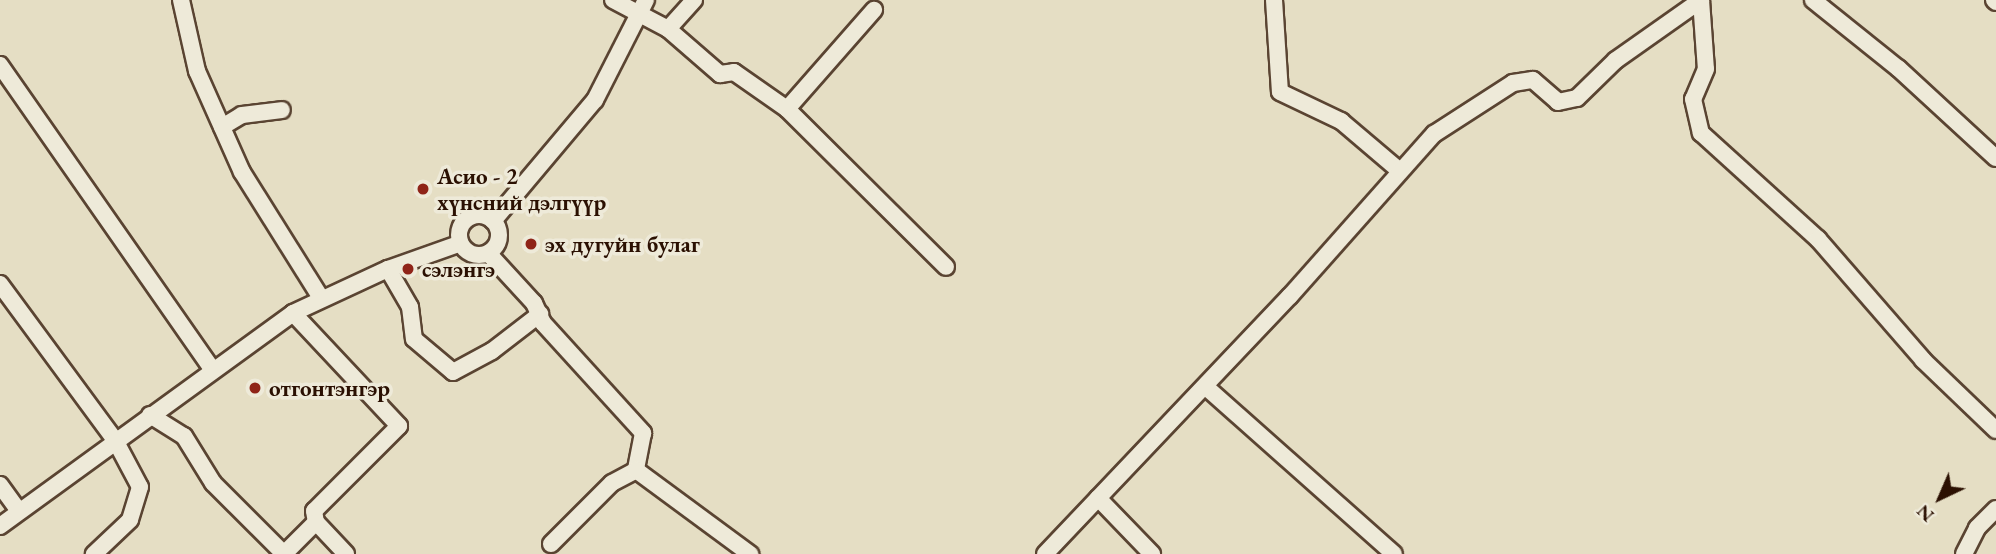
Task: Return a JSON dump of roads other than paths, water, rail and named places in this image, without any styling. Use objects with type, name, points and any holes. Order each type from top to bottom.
[{"type":"street","points":[[181,0],[197,71],[242,172],[321,298]]},
{"type":"street","points":[[613,0],[643,7],[720,74],[734,72],[787,109],[946,267]]},
{"type":"street","points":[[668,29],[694,0]]},
{"type":"street","points":[[1275,0],[1280,92],[1341,121],[1399,171]]},
{"type":"street","points":[[1045,554],[1206,387],[1375,205],[1399,171],[1434,134],[1513,83],[1533,80],[1558,102],[1577,98],[1616,60],[1701,0]]},
{"type":"street","points":[[1701,0],[1706,69],[1693,99],[1701,133],[1818,239],[1923,360],[1996,430]]},
{"type":"street","points":[[1813,0],[1898,68],[1996,158]]},
{"type":"street","points":[[493,220],[595,100],[643,7]]},
{"type":"street","points":[[787,109],[874,10]]},
{"type":"street","points":[[0,65],[213,370]]},
{"type":"street","points":[[222,127],[242,115],[282,110]]},
{"type":"street","points":[[461,243],[465,221],[479,215],[493,220],[499,234],[488,254]]},
{"type":"street","points":[[461,243],[472,254],[488,254],[540,314],[543,323],[643,433],[636,470]]},
{"type":"street","points":[[0,526],[293,313],[388,269],[461,243]]},
{"type":"street","points":[[388,269],[411,307],[414,339],[453,372],[492,351],[540,314]]},
{"type":"street","points":[[0,284],[116,440],[140,487],[138,505],[130,520],[94,554]]},
{"type":"street","points":[[293,313],[399,426],[314,511],[316,522],[346,554]]},
{"type":"street","points":[[1206,387],[1394,554]]},
{"type":"street","points":[[150,415],[184,436],[213,483],[284,554],[316,522]]},
{"type":"street","points":[[636,470],[750,554]]},
{"type":"street","points":[[551,544],[612,483],[636,470]]},
{"type":"street","points":[[0,485],[19,511]]},
{"type":"street","points":[[1098,498],[1152,554]]},
{"type":"street","points":[[1964,554],[1978,528],[1996,509]]},
{"type":"street","points":[[720,554],[726,537]]},
{"type":"place","name":"Асио - 2 хүнсний дэлгүүр","points":[[423,189]]},
{"type":"place","name":"эх дугуйн булаг","points":[[531,244]]},
{"type":"place","name":"сэлэнгэ","points":[[408,269]]},
{"type":"place","name":"отгонтэнгэр","points":[[255,388]]}]
